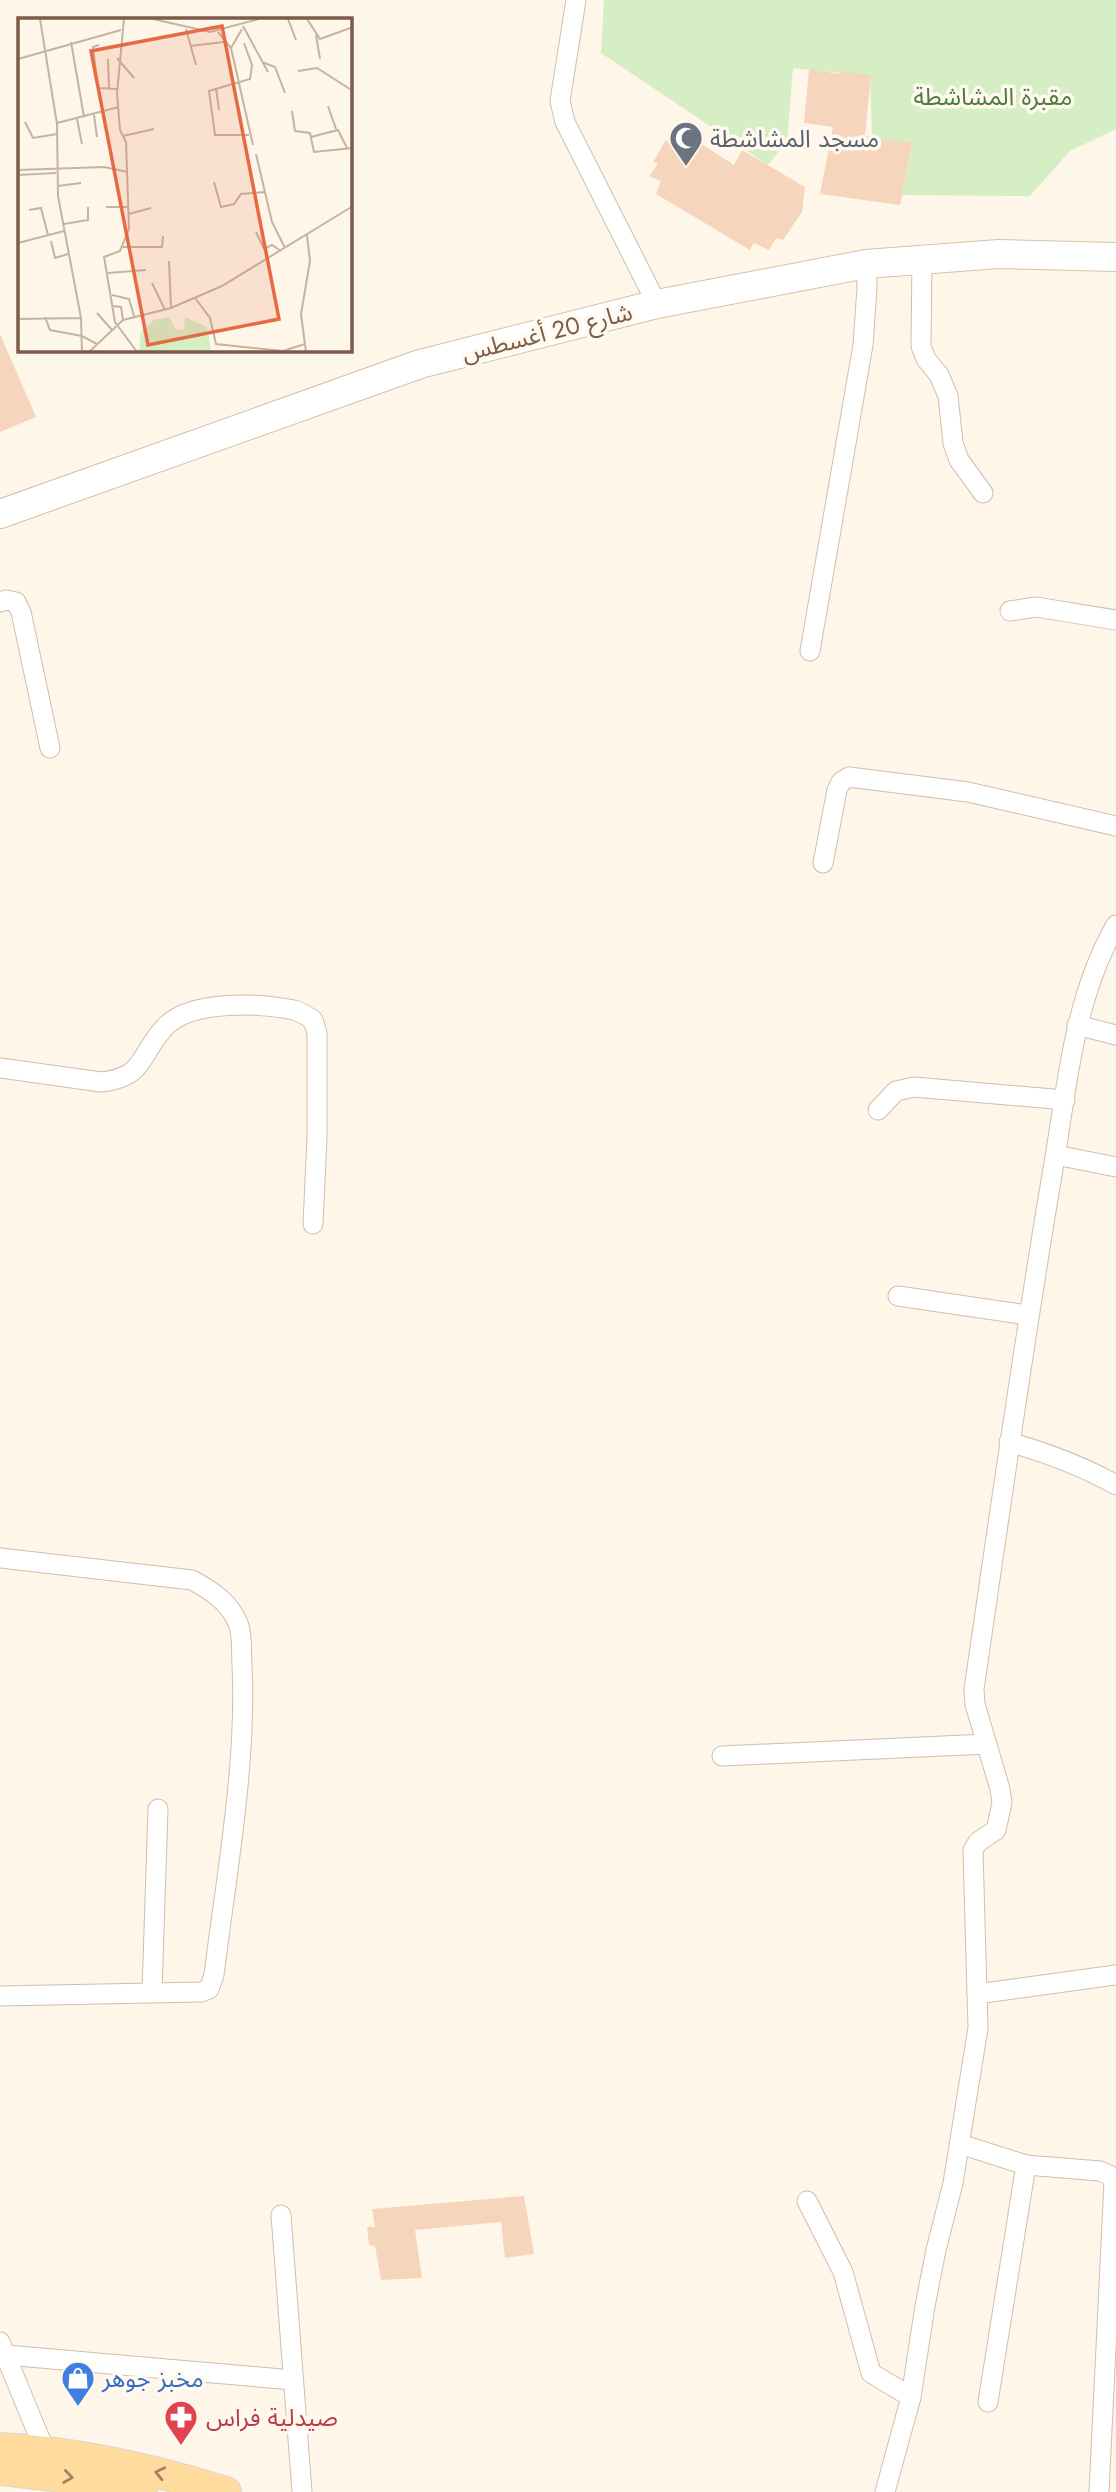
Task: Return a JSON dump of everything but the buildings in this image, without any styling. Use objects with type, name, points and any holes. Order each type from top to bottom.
[{"type":"main road","points":[[0,2448],[45,2451],[109,2461],[177,2476],[226,2492]]},
{"type":"main road","points":[[0,2470],[142,2492]]},
{"type":"street","points":[[576,0],[560,101],[565,122],[657,304]]},
{"type":"street","name":"شارع 20 أغسطس","points":[[0,514],[420,364],[657,304],[866,264],[999,254],[1116,257]]},
{"type":"street","points":[[922,259],[920,345],[926,359],[939,374],[948,396],[953,443],[959,460],[983,493]]},
{"type":"street","points":[[810,652],[863,345],[866,264]]},
{"type":"street","points":[[0,602],[16,602],[22,612],[50,748]]},
{"type":"street","points":[[1010,611],[1036,607],[1116,620]]},
{"type":"street","points":[[823,863],[836,790],[841,782],[849,777],[968,792],[1116,826]]},
{"type":"street","points":[[885,2492],[911,2397],[927,2295],[960,2144],[978,2028],[974,1850],[978,1842],[996,1830],[1002,1803],[975,1704],[974,1689],[1009,1441],[1077,1025],[1090,978],[1116,925]]},
{"type":"street","points":[[0,1068],[101,1082],[114,1081],[128,1076],[140,1066],[168,1024],[191,1012],[244,1005],[297,1011],[313,1020],[317,1033],[317,1138],[313,1224]]},
{"type":"street","points":[[1077,1025],[1116,1035]]},
{"type":"street","points":[[878,1110],[896,1091],[914,1087],[1065,1100]]},
{"type":"street","points":[[1056,1155],[1116,1167]]},
{"type":"street","points":[[898,1296],[1028,1315]]},
{"type":"street","points":[[1009,1441],[1058,1456],[1089,1469],[1116,1485]]},
{"type":"street","points":[[0,1558],[192,1580],[230,1607],[239,1626],[243,1688],[237,1787],[212,1983],[209,1989],[201,1992],[0,1996]]},
{"type":"street","points":[[722,1756],[987,1744]]},
{"type":"street","points":[[152,1992],[158,1809]]},
{"type":"street","points":[[977,1994],[1116,1975]]},
{"type":"street","points":[[960,2144],[1026,2165],[1100,2171],[1109,2175],[1114,2182],[1099,2492]]},
{"type":"street","points":[[988,2402],[1026,2165]]},
{"type":"street","points":[[807,2202],[843,2272],[871,2372],[911,2397]]},
{"type":"street","points":[[281,2215],[302,2492]]},
{"type":"street","points":[[45,2451],[3,2349],[293,2379]]},
{"type":"green space","name":"مقبرة المشاشطة","points":[[604,0],[1116,0],[1116,129],[1070,151],[1030,196],[902,195],[912,144],[872,137],[870,76],[793,68],[787,141],[768,165],[601,53]]},
{"type":"place","name":"مسجد المشاشطة","points":[[686,168]]},
{"type":"place","name":"مخبز جوهر","points":[[78,2408]]},
{"type":"place","name":"صيدلية فراس","points":[[181,2447]]}]
